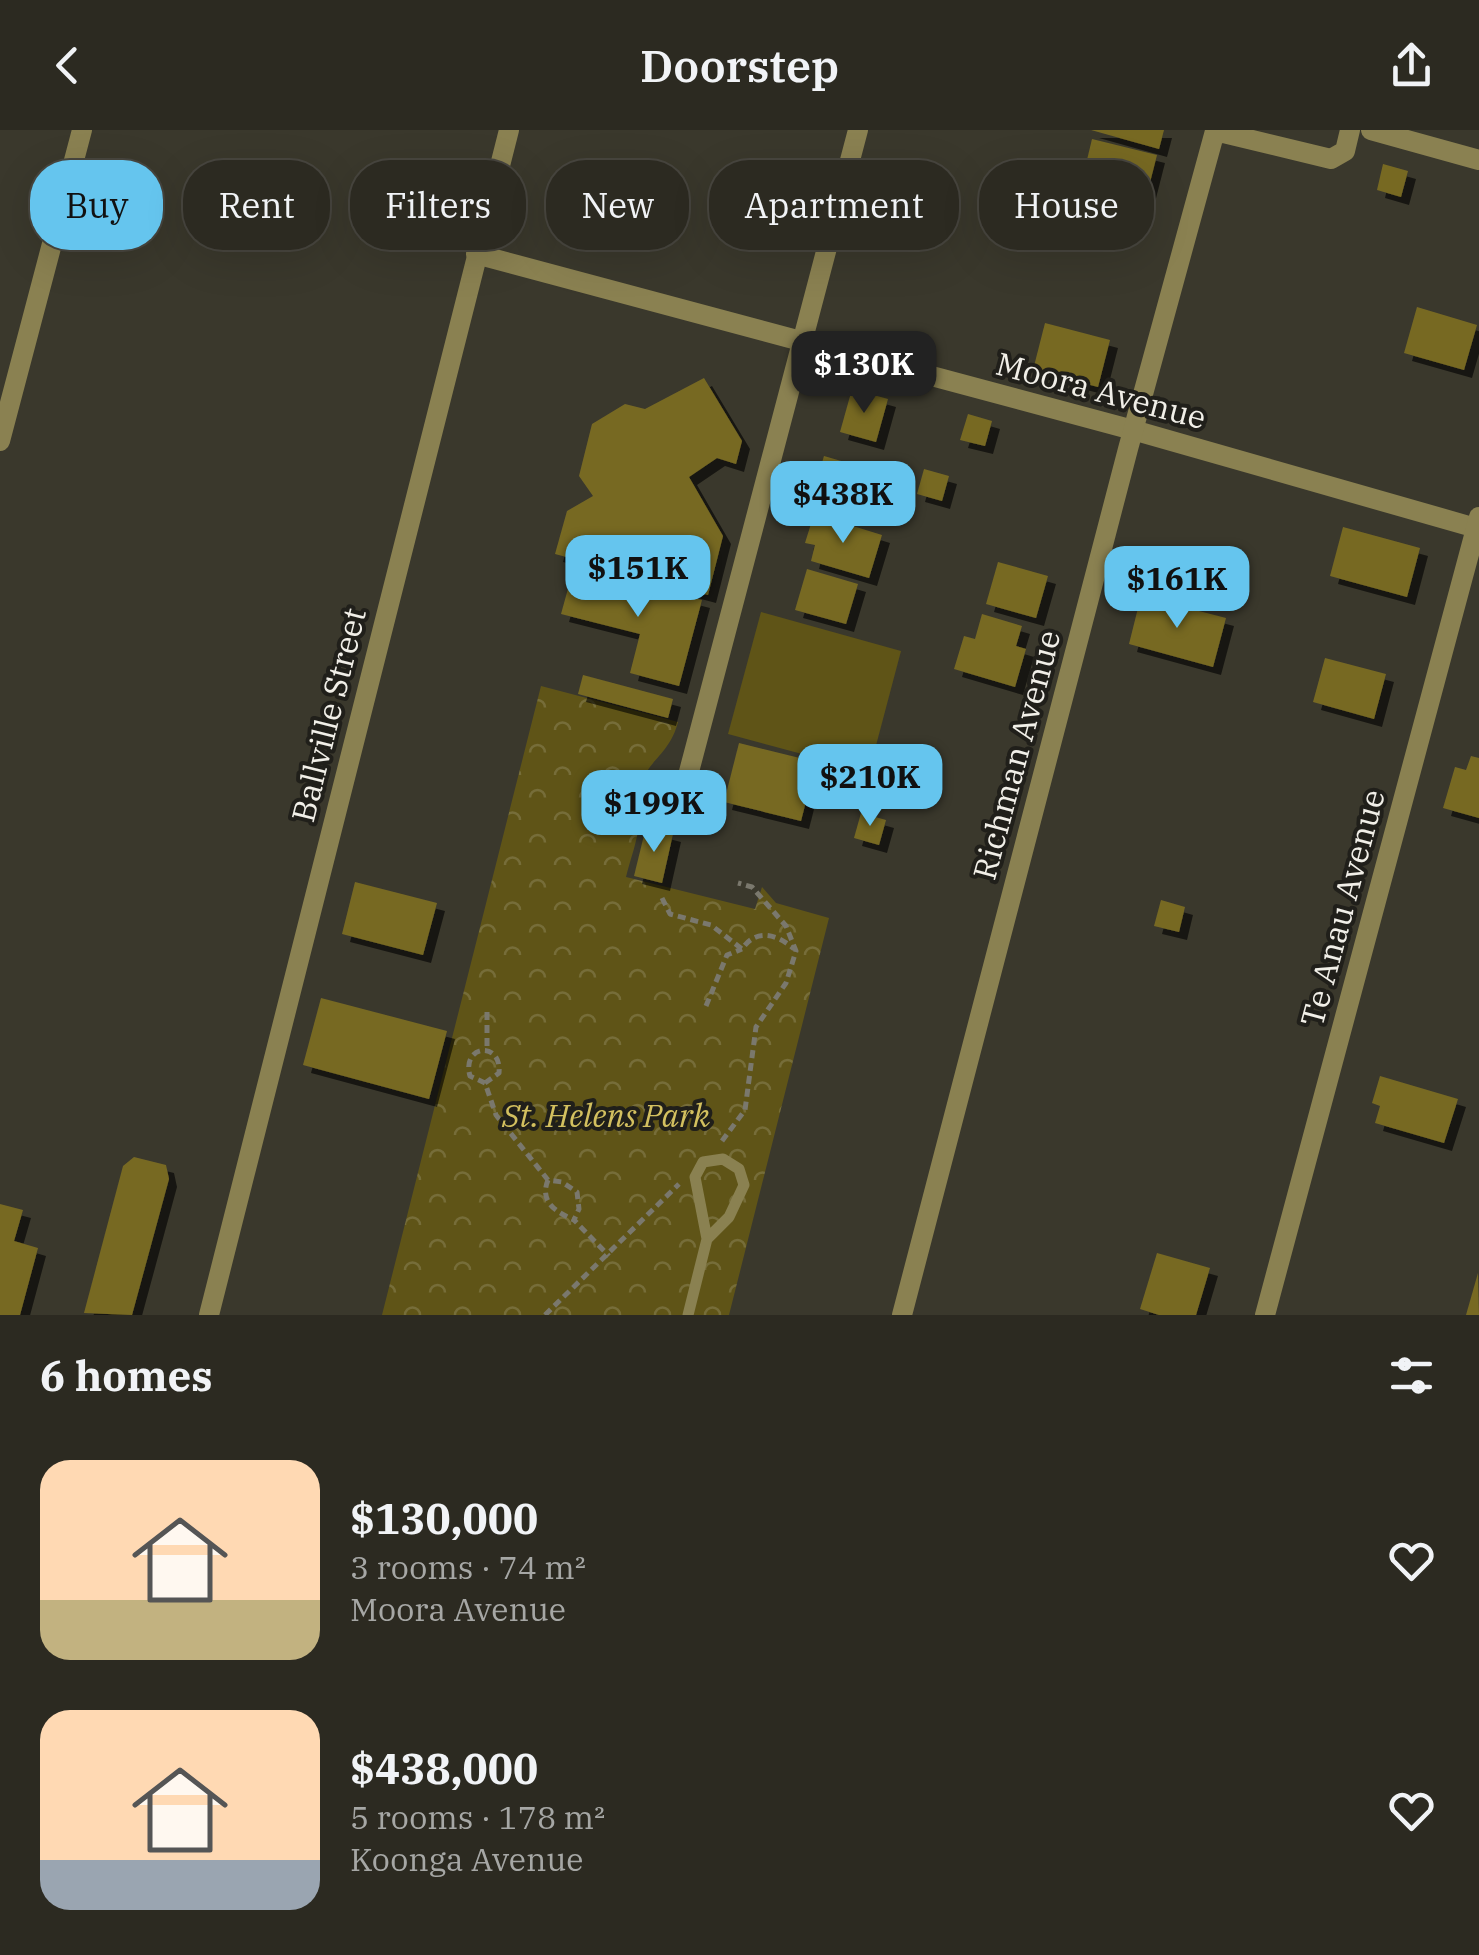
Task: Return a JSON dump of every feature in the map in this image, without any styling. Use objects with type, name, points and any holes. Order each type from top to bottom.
[{"type":"street","points":[[0,441],[82,130]]},
{"type":"street","name":"Ballville Street","points":[[209,1315],[508,130]]},
{"type":"street","points":[[686,783],[858,130]]},
{"type":"street","name":"Richman Avenue","points":[[902,1315],[1214,131],[1331,159],[1345,151],[1350,130]]},
{"type":"street","points":[[1371,130],[1479,160]]},
{"type":"street","name":"Moora Avenue","points":[[476,254],[1478,522]]},
{"type":"street","name":"Te Anau Avenue","points":[[1265,1315],[1478,522]]},
{"type":"lane","points":[[688,1315],[706,1239],[695,1178],[703,1162],[723,1160],[739,1170],[744,1185],[729,1217],[706,1239]]},
{"type":"path","points":[[711,1152],[746,1110],[756,1027],[786,983],[796,951],[786,926],[752,887],[738,883]]},
{"type":"path","points":[[662,898],[670,914],[711,924],[716,932],[742,949]]},
{"type":"path","points":[[706,1006],[726,956],[742,949],[748,940],[767,934],[782,938],[796,951]]},
{"type":"path","points":[[487,1012],[488,1050]]},
{"type":"path","points":[[485,1083],[499,1073],[500,1064],[488,1050],[470,1058],[470,1076],[485,1083],[496,1116],[548,1180],[562,1182],[577,1192],[579,1210],[574,1220]]},
{"type":"path","points":[[546,1315],[686,1178]]},
{"type":"path","points":[[548,1180],[547,1203],[574,1220],[609,1256]]},
{"type":"green space","points":[[761,612],[901,651],[869,772],[728,734]]},
{"type":"green space","name":"St. Helens Park","points":[[541,686],[678,722],[670,741],[641,783],[638,829],[626,877],[755,909],[762,887],[776,903],[829,918],[729,1315],[382,1315]]},
{"type":"building","points":[[1091,130],[1164,130],[1159,149]]},
{"type":"building","points":[[1092,139],[1157,155],[1154,167],[1154,160],[1087,160]]},
{"type":"building","points":[[1383,164],[1408,171],[1401,197],[1377,190]]},
{"type":"building","points":[[1417,307],[1477,325],[1464,370],[1404,353]]},
{"type":"building","points":[[1045,323],[1110,340],[1098,387],[1033,370]]},
{"type":"building","points":[[704,378],[742,441],[736,464],[717,458],[689,477],[723,536],[708,595],[555,554],[567,511],[593,496],[579,476],[592,424],[625,404],[645,409]]},
{"type":"building","points":[[852,389],[888,399],[876,442],[840,432]]},
{"type":"building","points":[[968,414],[992,421],[985,446],[960,440]]},
{"type":"building","points":[[824,456],[886,474],[874,514],[812,496]]},
{"type":"building","points":[[924,469],[949,476],[942,501],[917,494]]},
{"type":"building","points":[[814,514],[882,535],[869,578],[811,561],[815,545],[805,543]]},
{"type":"building","points":[[1343,527],[1420,548],[1407,597],[1330,576]]},
{"type":"building","points":[[998,562],[1048,576],[1036,618],[986,604]]},
{"type":"building","points":[[574,567],[702,600],[679,686],[630,673],[640,634],[561,614]]},
{"type":"building","points":[[807,569],[858,584],[846,624],[795,610]]},
{"type":"building","points":[[1141,596],[1226,618],[1213,667],[1129,644]]},
{"type":"building","points":[[982,614],[1022,626],[1016,646],[1026,649],[1015,687],[954,669],[964,636],[975,639]]},
{"type":"building","points":[[1325,658],[1386,674],[1374,719],[1313,702]]},
{"type":"building","points":[[583,675],[673,699],[668,718],[578,694]]},
{"type":"building","points":[[739,743],[816,762],[801,821],[724,802]]},
{"type":"building","points":[[1471,756],[1479,758],[1479,818],[1443,808],[1455,767],[1466,770]]},
{"type":"building","points":[[861,813],[886,820],[879,845],[854,838]]},
{"type":"building","points":[[646,827],[673,834],[662,883],[634,876]]},
{"type":"building","points":[[355,882],[437,903],[423,955],[342,934]]},
{"type":"building","points":[[1161,900],[1185,907],[1179,932],[1154,926]]},
{"type":"building","points":[[321,998],[447,1031],[429,1099],[303,1065]]},
{"type":"building","points":[[1380,1076],[1458,1099],[1444,1143],[1375,1123],[1380,1106],[1372,1103]]},
{"type":"building","points":[[134,1157],[166,1165],[169,1179],[132,1315],[84,1313],[123,1166]]},
{"type":"building","points":[[0,1204],[23,1210],[14,1241],[38,1248],[20,1315],[0,1315]]},
{"type":"building","points":[[1157,1253],[1210,1268],[1196,1315],[1159,1315],[1140,1309]]},
{"type":"building","points":[[1478,1273],[1479,1315],[1466,1315]]}]
